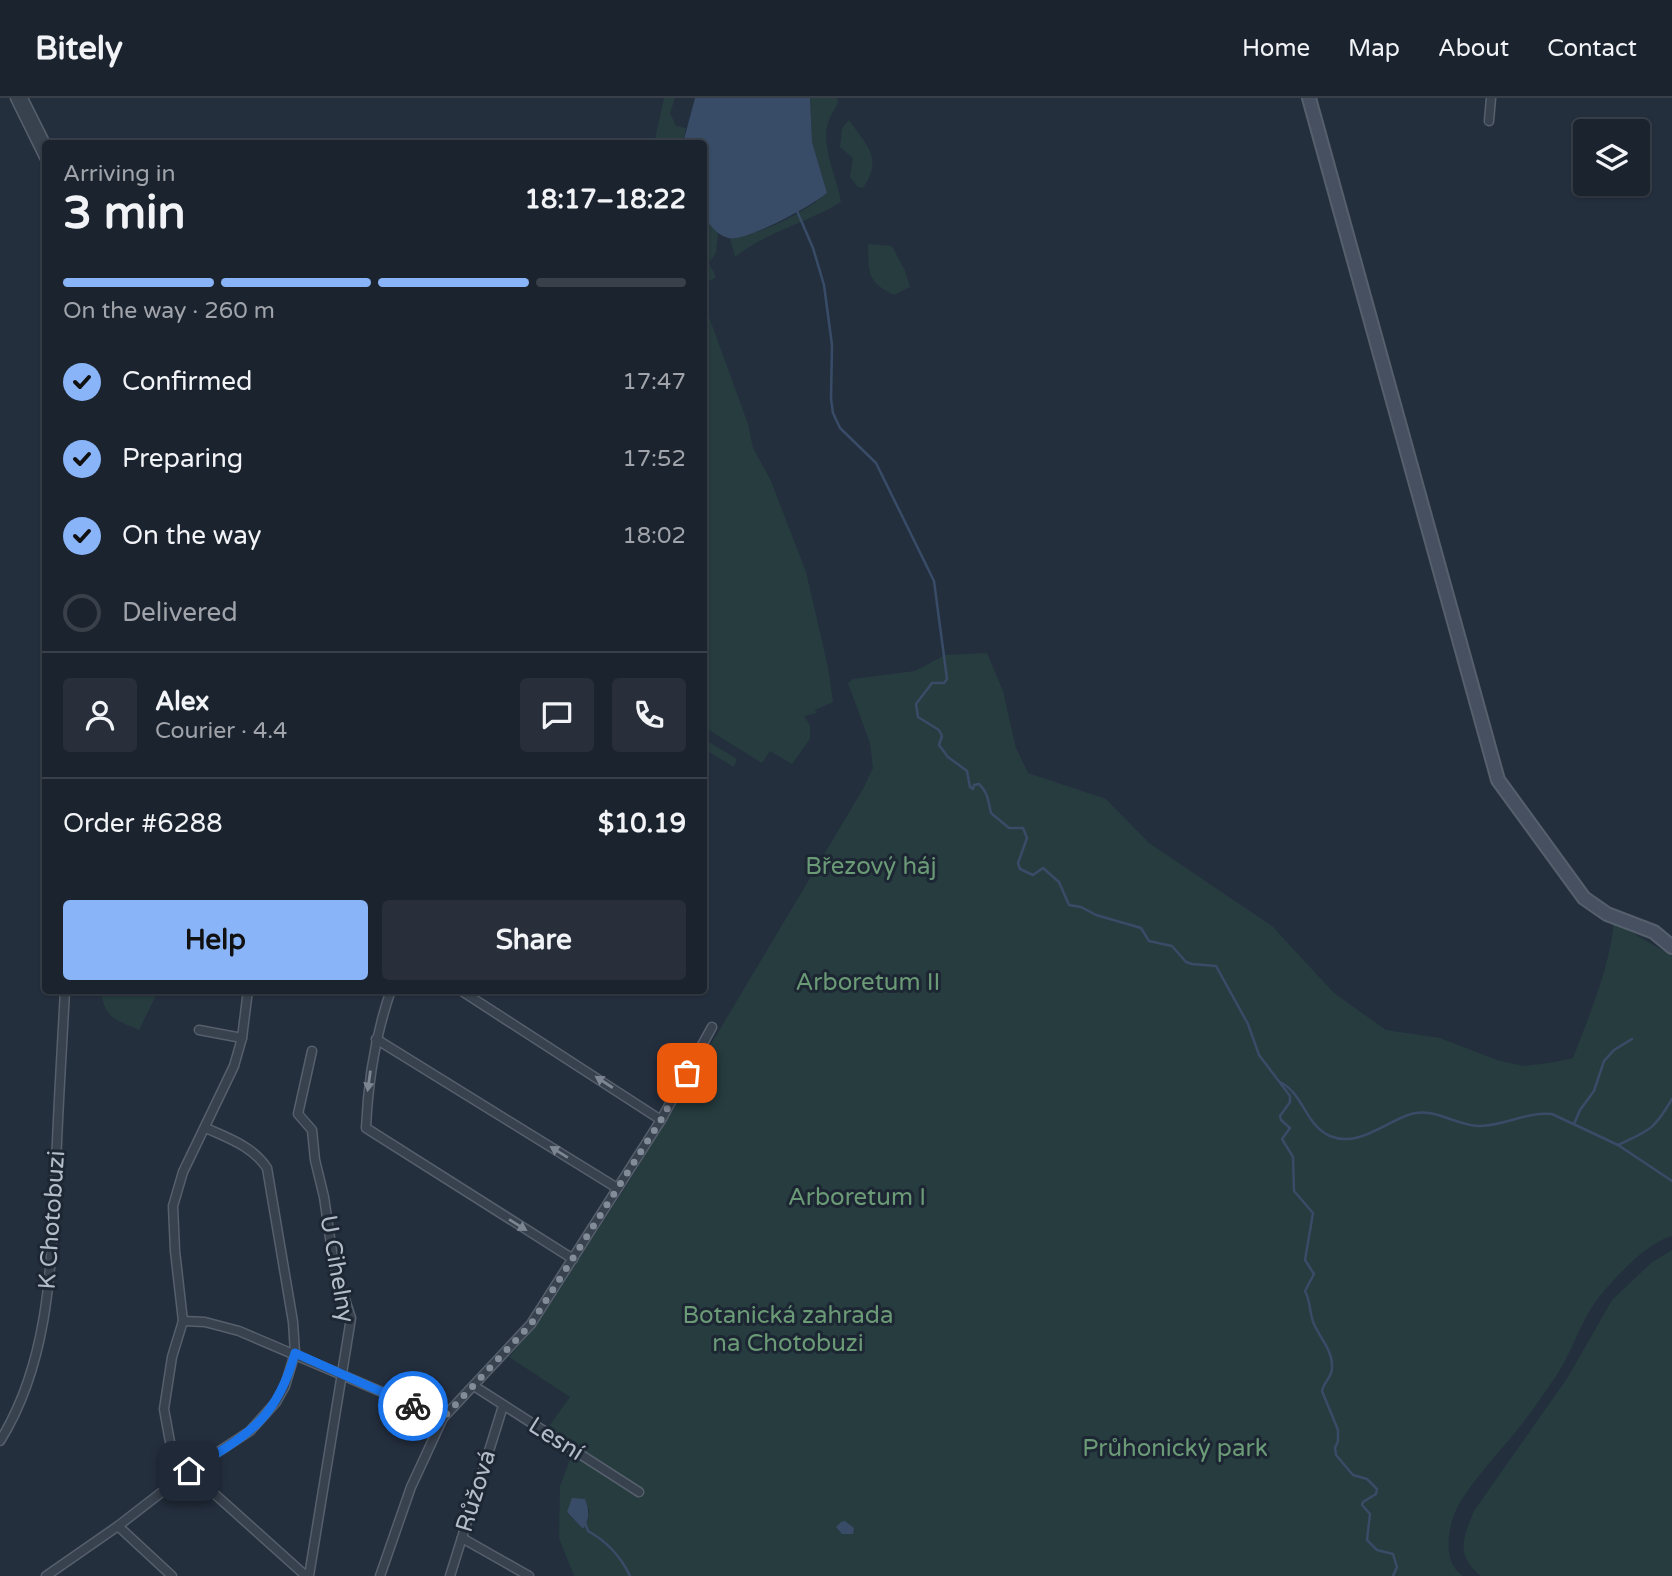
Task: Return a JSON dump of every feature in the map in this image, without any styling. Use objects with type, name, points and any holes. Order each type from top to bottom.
[{"type":"street","points":[[15,98],[42,153]]},
{"type":"street","points":[[23,98],[44,140]]},
{"type":"street","points":[[1309,98],[1498,780],[1584,898],[1607,914],[1654,932],[1672,947]]},
{"type":"street","points":[[1489,121],[1491,98]]},
{"type":"street","name":"K Chotobuzi","points":[[0,1441],[31,1375],[44,1323],[54,1208],[65,994]]},
{"type":"street","points":[[248,994],[242,1038],[234,1066],[183,1172],[173,1206],[183,1321],[172,1357],[164,1409],[172,1453],[307,1576]]},
{"type":"street","points":[[390,994],[376,1039],[368,1089],[366,1128],[573,1259]]},
{"type":"street","points":[[466,994],[661,1120]]},
{"type":"street","points":[[380,1576],[411,1487],[443,1418],[531,1324],[661,1120],[712,1027]]},
{"type":"street","points":[[199,1030],[242,1038]]},
{"type":"street","points":[[376,1039],[617,1188]]},
{"type":"street","name":"U Cihelny","points":[[307,1576],[351,1318],[334,1265],[312,1130],[298,1114],[312,1051]]},
{"type":"street","points":[[46,1576],[118,1526],[189,1471],[237,1441],[265,1416],[285,1386],[295,1353],[293,1322],[267,1168],[258,1156],[245,1146],[206,1128]]},
{"type":"street","points":[[183,1321],[205,1322],[239,1331],[443,1418]]},
{"type":"street","name":"Lesní","points":[[474,1386],[639,1492]]},
{"type":"street","name":"Růžová","points":[[450,1576],[503,1406]]},
{"type":"street","points":[[118,1526],[172,1576]]},
{"type":"street","points":[[462,1538],[529,1576]]},
{"type":"green space","points":[[664,98],[675,98],[670,113],[676,126],[686,128],[684,140],[655,140]]},
{"type":"green space","points":[[810,98],[837,98],[838,102],[826,133],[830,162],[841,202],[773,234],[735,257],[730,239],[781,222],[806,209],[827,193],[812,142]]},
{"type":"green space","points":[[849,120],[866,145],[872,160],[872,168],[863,188],[858,187],[850,177],[853,158],[840,147],[842,128]]},
{"type":"green space","points":[[707,220],[718,233],[716,253],[709,263],[716,277],[710,281],[707,279]]},
{"type":"green space","points":[[868,244],[892,246],[910,287],[894,295],[878,285],[869,269]]},
{"type":"green space","points":[[707,311],[748,424],[753,448],[771,481],[806,572],[828,667],[833,702],[815,710],[816,713],[804,716],[810,725],[810,739],[792,764],[770,751],[762,763],[707,729]]},
{"type":"green space","points":[[987,653],[1003,691],[1016,748],[1028,773],[1106,799],[1149,843],[1272,926],[1334,993],[1386,1030],[1440,1038],[1497,1060],[1523,1066],[1573,1058],[1603,974],[1614,922],[1672,956],[1672,1236],[1641,1254],[1596,1301],[1556,1376],[1462,1499],[1449,1533],[1449,1549],[1453,1564],[1463,1576],[574,1576],[559,1538],[560,1486],[575,1447],[547,1429],[570,1397],[509,1357],[537,1324],[632,1177],[863,789],[873,768],[870,743],[848,683],[853,679],[915,671],[945,655]],"holes":[[[589,1509],[588,1520],[583,1529],[567,1513]]]},
{"type":"green space","points":[[707,741],[737,759],[734,767],[707,751]]},
{"type":"green space","points":[[101,994],[157,994],[139,1030],[112,1017],[105,1008]]},
{"type":"green space","points":[[1672,1250],[1672,1576],[1481,1576],[1467,1561],[1464,1553],[1465,1538],[1474,1511],[1568,1377],[1612,1300],[1651,1263]]},
{"type":"water","points":[[695,98],[810,98],[812,142],[827,193],[794,214],[763,229],[728,238],[720,235],[707,221],[707,140],[684,140]]},
{"type":"water","points":[[572,1498],[585,1499],[588,1514],[583,1529],[567,1512]]},
{"type":"water","points":[[845,1521],[854,1528],[853,1534],[842,1534],[836,1527]]},
{"type":"waterway","points":[[797,211],[813,248],[824,285],[832,345],[833,413],[840,428],[876,463],[934,581],[947,679],[944,683],[932,683],[916,704],[918,717],[939,730],[942,736],[939,745],[948,757],[967,771],[970,787],[973,789],[974,785],[979,784],[982,787],[991,813],[1009,828],[1023,828],[1027,838],[1018,863],[1020,869],[1033,875],[1043,868],[1059,882],[1069,905],[1141,928],[1149,941],[1172,946],[1186,962],[1216,966],[1248,1024],[1259,1055],[1290,1096],[1290,1102],[1280,1116],[1290,1128],[1282,1139],[1293,1157],[1294,1191],[1313,1213],[1305,1260],[1314,1274],[1305,1291],[1314,1324],[1331,1360],[1331,1373],[1322,1391],[1338,1430],[1336,1455],[1353,1475],[1367,1479],[1377,1489],[1376,1494],[1362,1505],[1370,1514],[1367,1540],[1377,1550],[1393,1554],[1397,1567],[1393,1576]]},
{"type":"waterway","points":[[1574,1124],[1580,1110],[1594,1091],[1604,1061],[1614,1050],[1632,1039]]},
{"type":"waterway","points":[[1280,1082],[1294,1094],[1315,1125],[1330,1136],[1340,1139],[1361,1136],[1419,1112],[1478,1126],[1552,1114],[1618,1145],[1672,1181]]},
{"type":"waterway","points":[[1618,1145],[1650,1128],[1672,1099]]},
{"type":"waterway","points":[[585,1523],[588,1531],[618,1556],[630,1576]]},
{"type":"way so far","points":[[413,1406],[443,1418],[507,1353],[531,1324],[661,1120],[687,1073]]},
{"type":"route","points":[[189,1471],[237,1441],[265,1416],[285,1386],[295,1353],[413,1406]]},
{"type":"park label","name":"Březový háj","points":[[871,866]]},
{"type":"park label","name":"Arboretum II","points":[[868,982]]},
{"type":"park label","name":"Arboretum I","points":[[857,1197]]},
{"type":"park label","name":"Botanická zahrada na Chotobuzi","points":[[788,1329]]},
{"type":"park label","name":"Průhonický park","points":[[1175,1448]]}]
